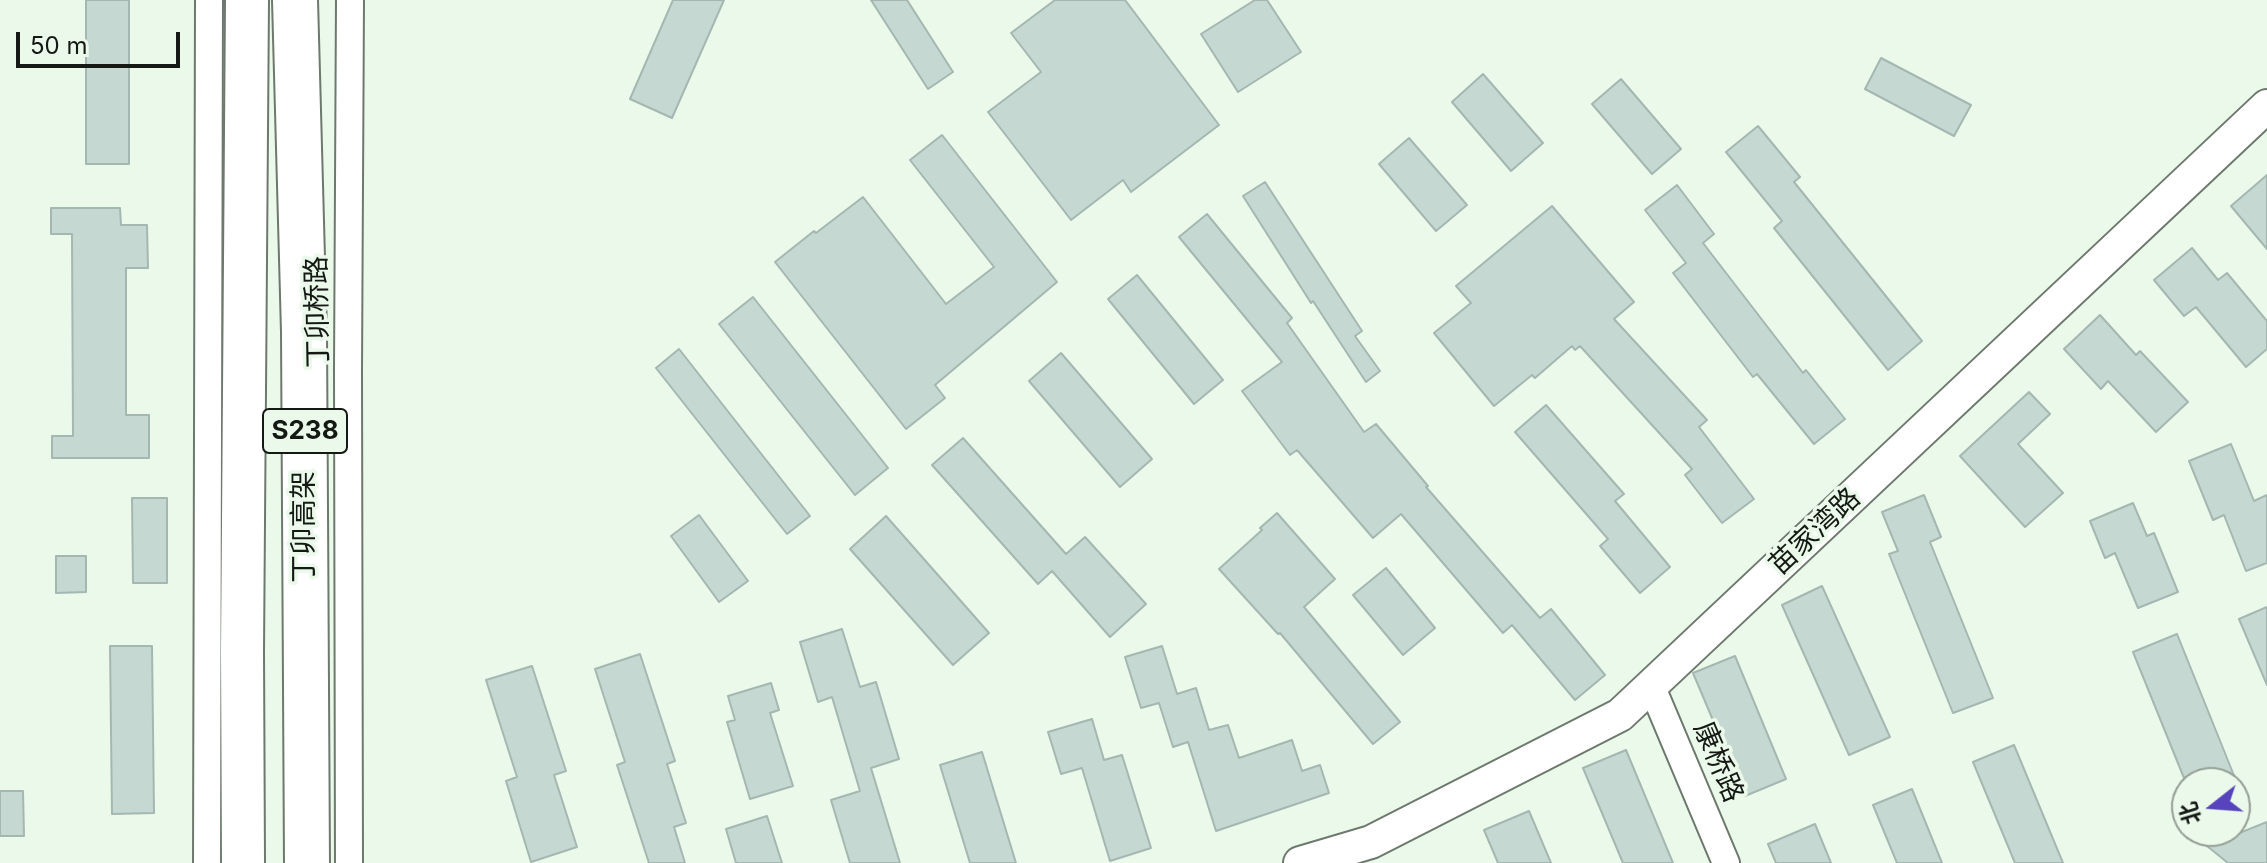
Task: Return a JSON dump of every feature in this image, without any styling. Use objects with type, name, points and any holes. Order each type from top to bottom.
[{"type":"highway","name":"丁卯高架","points":[[273,0],[277,863]]},
{"type":"highway","name":"丁卯高架","points":[[295,0],[304,332],[307,863]]},
{"type":"main road","name":"S238","points":[[243,863],[247,0]]},
{"type":"main road","name":"丁卯桥路","points":[[312,0],[325,766],[323,863]]},
{"type":"street","points":[[207,863],[209,0]]},
{"type":"street","points":[[349,863],[350,0]]},
{"type":"street","name":"苗家湾路","points":[[1300,863],[1371,842],[1620,715],[2267,106]]},
{"type":"street","name":"康桥路","points":[[1651,685],[1726,863]]},
{"type":"building","points":[[86,0],[129,0],[129,164],[86,164]]},
{"type":"building","points":[[673,0],[724,0],[672,118],[630,99]]},
{"type":"building","points":[[871,0],[907,0],[953,72],[928,89]]},
{"type":"building","points":[[1055,0],[1125,0],[1219,125],[1131,192],[1123,180],[1071,220],[988,112],[1041,72],[1011,33]]},
{"type":"building","points":[[1255,0],[1267,0],[1301,52],[1238,92],[1201,34]]},
{"type":"building","points":[[1881,58],[1971,105],[1954,136],[1865,89]]},
{"type":"building","points":[[1483,74],[1543,143],[1511,171],[1452,102]]},
{"type":"building","points":[[1621,79],[1681,149],[1652,174],[1592,104]]},
{"type":"building","points":[[1758,126],[1800,177],[1794,182],[1922,341],[1888,370],[1774,228],[1782,221],[1726,152]]},
{"type":"building","points":[[942,135],[1057,282],[935,385],[945,398],[906,429],[775,262],[863,197],[946,304],[994,267],[910,160]]},
{"type":"building","points":[[1409,138],[1467,205],[1436,231],[1379,164]]},
{"type":"building","points":[[2267,175],[2267,249],[2231,206]]},
{"type":"building","points":[[1265,182],[1362,331],[1355,336],[1380,371],[1366,382],[1243,196]]},
{"type":"building","points":[[1677,185],[1714,234],[1703,243],[1803,373],[1806,370],[1845,419],[1814,444],[1757,374],[1753,377],[1673,273],[1686,263],[1645,210]]},
{"type":"building","points":[[1552,206],[1634,302],[1614,319],[1707,420],[1699,427],[1754,499],[1722,523],[1685,475],[1692,469],[1580,346],[1575,350],[1572,346],[1535,378],[1532,375],[1494,406],[1434,333],[1471,303],[1456,286]]},
{"type":"building","points":[[51,208],[120,208],[121,225],[147,225],[148,268],[126,268],[126,415],[149,415],[149,458],[52,458],[52,436],[73,436],[72,234],[51,234]]},
{"type":"building","points":[[1207,214],[1292,318],[1287,323],[1364,432],[1376,424],[1426,487],[1540,618],[1551,609],[1605,675],[1575,700],[1512,625],[1503,633],[1401,514],[1373,538],[1297,450],[1290,455],[1242,391],[1282,362],[1179,237]]},
{"type":"building","points":[[2192,248],[2218,280],[2227,273],[2267,321],[2267,349],[2246,367],[2196,307],[2184,316],[2154,280]]},
{"type":"building","points":[[1137,275],[1223,380],[1194,404],[1108,299]]},
{"type":"building","points":[[753,297],[888,468],[855,495],[719,324]]},
{"type":"building","points":[[2100,315],[2136,355],[2140,351],[2188,402],[2156,432],[2108,381],[2101,389],[2064,349]]},
{"type":"building","points":[[679,349],[810,516],[787,534],[656,368]]},
{"type":"building","points":[[1061,353],[1152,459],[1120,487],[1029,381]]},
{"type":"building","points":[[2029,392],[2050,414],[2018,444],[2063,493],[2025,527],[1960,456]]},
{"type":"building","points":[[1546,405],[1624,494],[1615,501],[1670,567],[1640,593],[1600,546],[1608,539],[1515,432]]},
{"type":"building","points":[[963,438],[1066,554],[1085,537],[1146,604],[1110,637],[1052,571],[1038,584],[932,465]]},
{"type":"building","points":[[2231,444],[2254,501],[2267,495],[2267,563],[2246,571],[2224,515],[2213,520],[2189,461]]},
{"type":"building","points":[[1924,495],[1941,537],[1930,542],[1993,698],[1953,713],[1889,554],[1898,551],[1882,512]]},
{"type":"building","points":[[132,498],[167,498],[167,583],[133,583]]},
{"type":"building","points":[[2133,503],[2147,536],[2154,533],[2178,592],[2138,608],[2115,553],[2105,558],[2090,521]]},
{"type":"building","points":[[1277,513],[1335,579],[1304,607],[1400,722],[1373,744],[1280,633],[1219,569]]},
{"type":"building","points":[[699,515],[748,581],[719,602],[671,536]]},
{"type":"building","points":[[886,516],[989,633],[953,665],[850,549]]},
{"type":"building","points":[[56,556],[86,556],[86,592],[56,593]]},
{"type":"building","points":[[1386,568],[1435,628],[1403,655],[1353,595]]},
{"type":"building","points":[[1822,586],[1890,737],[1849,755],[1782,605]]},
{"type":"building","points":[[2267,607],[2267,685],[2239,619]]},
{"type":"building","points":[[842,629],[860,687],[876,682],[899,759],[871,768],[900,863],[850,863],[831,800],[860,791],[832,697],[818,702],[800,642]]},
{"type":"building","points":[[2177,634],[2231,767],[2180,767],[2133,652]]},
{"type":"building","points":[[110,646],[152,646],[154,813],[112,814]]},
{"type":"building","points":[[1162,646],[1177,694],[1196,688],[1209,730],[1228,725],[1239,758],[1292,740],[1302,771],[1320,765],[1329,793],[1216,831],[1188,742],[1173,747],[1159,703],[1141,708],[1125,657]]},
{"type":"building","points":[[640,654],[675,761],[667,764],[686,823],[674,827],[685,863],[649,863],[617,765],[625,762],[595,669]]},
{"type":"building","points":[[1735,656],[1786,779],[1745,796],[1693,673]]},
{"type":"building","points":[[532,666],[566,771],[554,775],[577,847],[531,862],[506,781],[517,777],[486,680]]},
{"type":"building","points":[[771,683],[779,710],[770,713],[793,786],[750,799],[727,722],[735,720],[728,696]]},
{"type":"building","points":[[1092,719],[1104,760],[1122,755],[1151,848],[1110,861],[1082,768],[1061,774],[1048,732]]},
{"type":"building","points":[[2014,745],[2063,863],[2015,863],[1973,762]]},
{"type":"building","points":[[1626,750],[1673,863],[1623,863],[1583,768]]},
{"type":"building","points":[[982,752],[1016,863],[970,863],[940,765]]},
{"type":"building","points":[[1912,789],[1942,863],[1897,863],[1873,805]]},
{"type":"building","points":[[0,791],[23,791],[24,836],[0,836]]},
{"type":"building","points":[[1529,811],[1551,863],[1498,863],[1484,830]]},
{"type":"building","points":[[767,816],[782,863],[736,863],[726,829]]},
{"type":"building","points":[[2267,822],[2267,863],[2228,863],[2208,847],[2251,847],[2251,828]]},
{"type":"building","points":[[1815,824],[1831,863],[1776,863],[1768,844]]}]
